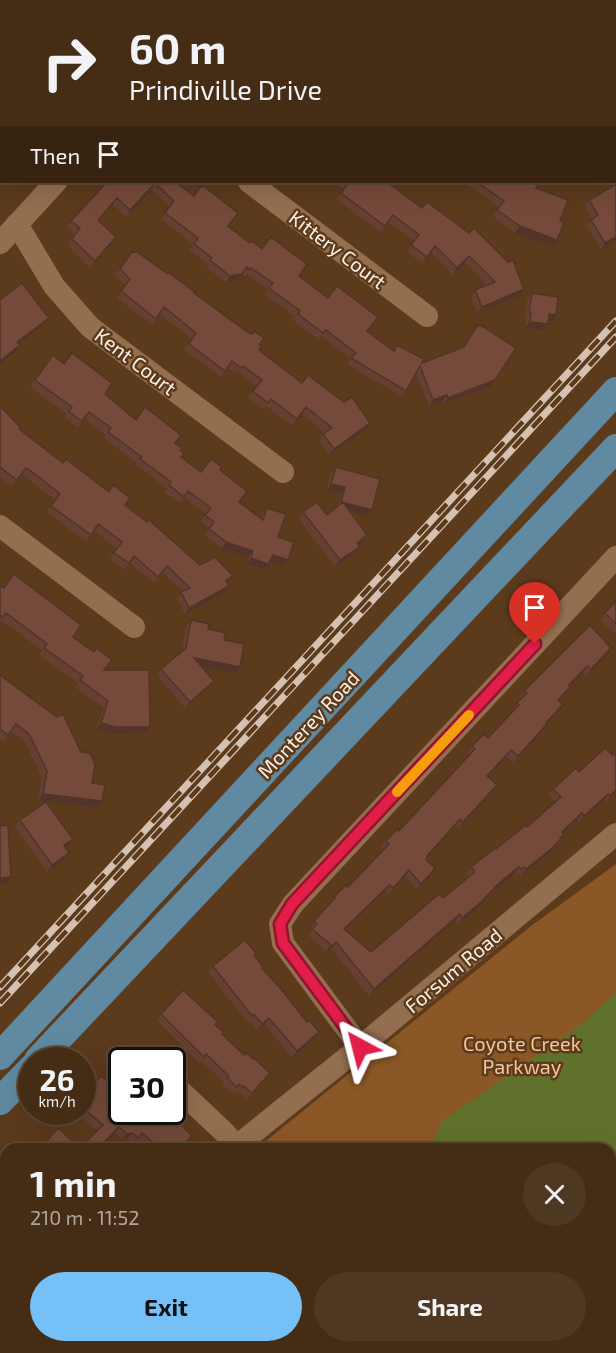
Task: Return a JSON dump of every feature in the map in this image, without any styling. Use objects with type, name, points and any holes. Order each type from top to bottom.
[{"type":"main road","name":"Monterey Road","points":[[0,1056],[616,391]]},
{"type":"main road","name":"Monterey Road","points":[[50,1047],[616,448]]},
{"type":"main road","points":[[0,1101],[18,1082]]},
{"type":"street","points":[[0,243],[55,183]]},
{"type":"street","name":"Kittery Court","points":[[250,183],[427,316]]},
{"type":"street","name":"Kent Court","points":[[17,224],[54,286],[90,327],[283,472]]},
{"type":"street","points":[[0,526],[134,627]]},
{"type":"street","points":[[360,1047],[283,943],[280,924],[292,904],[616,557]]},
{"type":"street","name":"Forsum Road","points":[[241,1143],[616,834]]},
{"type":"street","points":[[186,1096],[225,1133],[232,1143]]},
{"type":"green space","name":"Coyote Creek Parkway","points":[[616,864],[616,1143],[263,1143],[531,926]]},
{"type":"shaded area","points":[[616,992],[616,1143],[432,1143],[441,1122],[579,1026]]},
{"type":"building","points":[[106,183],[155,183],[130,210],[117,198],[98,220],[116,237],[95,261],[72,239],[80,228],[71,221]]},
{"type":"building","points":[[155,183],[176,183],[194,196],[202,185],[238,213],[228,226],[250,243],[252,241],[262,249],[271,237],[307,264],[299,276],[328,298],[337,286],[378,317],[367,331],[394,351],[397,345],[424,359],[422,363],[464,347],[477,326],[482,326],[516,348],[495,380],[448,398],[447,395],[433,400],[420,366],[406,391],[351,358],[356,353],[326,330],[323,333],[298,314],[300,311],[269,288],[273,283],[251,268],[250,270],[247,267],[242,274],[230,276],[210,260],[212,258],[194,244],[198,238],[165,213],[174,201]]},
{"type":"building","points":[[348,183],[388,183],[422,208],[427,202],[469,233],[474,228],[508,262],[513,260],[524,289],[482,307],[475,290],[495,282],[469,256],[457,268],[435,246],[427,257],[411,245],[419,235],[393,215],[385,226],[341,193]]},
{"type":"building","points":[[478,183],[539,183],[536,188],[568,200],[560,221],[564,223],[557,240],[520,226],[497,210],[504,201]]},
{"type":"building","points":[[616,183],[616,237],[605,243],[591,220],[598,215],[589,200]]},
{"type":"building","points":[[132,252],[137,252],[169,273],[246,331],[252,334],[254,331],[264,338],[259,345],[262,347],[259,350],[302,383],[308,375],[344,402],[352,397],[370,423],[334,449],[323,434],[332,428],[306,407],[297,419],[271,399],[268,403],[253,391],[262,380],[232,361],[225,371],[189,344],[196,333],[164,307],[156,319],[121,291],[130,279],[120,269]]},
{"type":"building","points":[[22,283],[49,318],[17,342],[20,345],[0,361],[0,300]]},
{"type":"building","points":[[532,293],[558,297],[556,315],[549,314],[548,324],[530,322]]},
{"type":"building","points":[[72,353],[112,383],[105,394],[136,420],[145,407],[181,435],[175,443],[182,448],[180,450],[184,453],[181,457],[201,472],[211,459],[222,467],[220,470],[247,491],[239,502],[263,520],[267,508],[286,514],[278,537],[294,542],[288,560],[273,555],[268,564],[251,558],[253,551],[226,542],[209,529],[214,522],[205,515],[211,508],[188,491],[184,497],[169,485],[171,482],[140,459],[142,457],[108,432],[111,428],[89,412],[82,421],[69,412],[72,407],[35,380],[53,355],[64,364]]},
{"type":"building","points":[[0,406],[21,428],[19,429],[63,463],[66,459],[109,492],[113,485],[130,498],[125,505],[147,522],[149,520],[200,565],[215,557],[233,576],[226,580],[229,586],[189,608],[181,592],[190,588],[167,566],[158,577],[134,556],[129,563],[114,553],[122,542],[98,524],[91,535],[51,506],[60,494],[31,471],[26,468],[17,480],[0,467]]},
{"type":"building","points":[[336,467],[380,479],[372,510],[341,502],[345,487],[331,484]]},
{"type":"building","points":[[317,502],[327,515],[343,502],[367,535],[357,543],[360,547],[340,560],[303,512]]},
{"type":"building","points":[[14,574],[81,625],[73,637],[94,652],[97,648],[112,660],[104,670],[149,670],[150,727],[115,727],[101,723],[108,701],[80,680],[83,676],[44,648],[47,644],[6,613],[3,617],[0,615],[0,585],[4,588]]},
{"type":"building","points":[[616,601],[616,624],[605,613]]},
{"type":"building","points":[[191,620],[209,624],[208,629],[226,633],[224,640],[244,644],[240,667],[194,658],[214,681],[190,702],[161,669],[186,648]]},
{"type":"building","points":[[590,625],[611,648],[591,669],[587,666],[569,685],[570,687],[558,700],[563,704],[518,756],[511,750],[487,776],[497,785],[463,822],[460,819],[427,856],[426,860],[435,868],[432,872],[421,884],[409,870],[393,888],[390,885],[344,929],[371,952],[439,894],[443,898],[475,872],[471,867],[526,825],[527,827],[561,797],[553,789],[576,768],[579,772],[605,748],[612,755],[616,754],[616,790],[610,796],[608,794],[584,816],[582,813],[562,832],[564,834],[561,839],[550,850],[526,869],[519,867],[462,918],[460,914],[374,989],[336,942],[333,946],[331,945],[312,929],[317,924],[314,921],[334,897],[346,885],[348,887],[389,844],[386,841],[397,829],[399,831],[475,749],[472,746],[484,734],[488,738],[519,705],[517,703],[527,693],[524,691]]},
{"type":"building","points":[[0,675],[57,717],[63,714],[81,752],[90,753],[95,764],[92,783],[105,785],[102,801],[43,794],[47,771],[29,734],[16,724],[8,735],[0,729]]},
{"type":"building","points":[[46,802],[73,839],[64,845],[69,853],[52,865],[20,820]]},
{"type":"building","points":[[8,825],[11,877],[0,878],[0,826]]},
{"type":"building","points":[[245,940],[256,953],[254,955],[262,968],[307,1022],[309,1020],[319,1032],[297,1051],[269,1018],[262,1024],[254,1014],[252,1016],[213,966]]},
{"type":"building","points":[[183,990],[218,1022],[215,1025],[224,1032],[222,1034],[244,1055],[246,1053],[254,1058],[270,1073],[252,1093],[239,1084],[237,1087],[227,1078],[229,1076],[206,1054],[204,1057],[161,1014]]},
{"type":"building","points":[[101,1076],[108,1082],[108,1125],[175,1125],[177,1127],[181,1125],[192,1136],[186,1143],[154,1143],[142,1133],[138,1138],[132,1133],[127,1134],[119,1127],[103,1143],[85,1143],[103,1125],[96,1119],[96,1082]]},
{"type":"building","points":[[58,1128],[74,1143],[45,1143]]},
{"type":"railway","points":[[0,987],[616,321]]},
{"type":"railway","points":[[0,1003],[616,337]]},
{"type":"slow traffic","points":[[397,792],[469,715]]},
{"type":"route","points":[[360,1047],[283,943],[280,924],[292,904],[535,644]]}]
